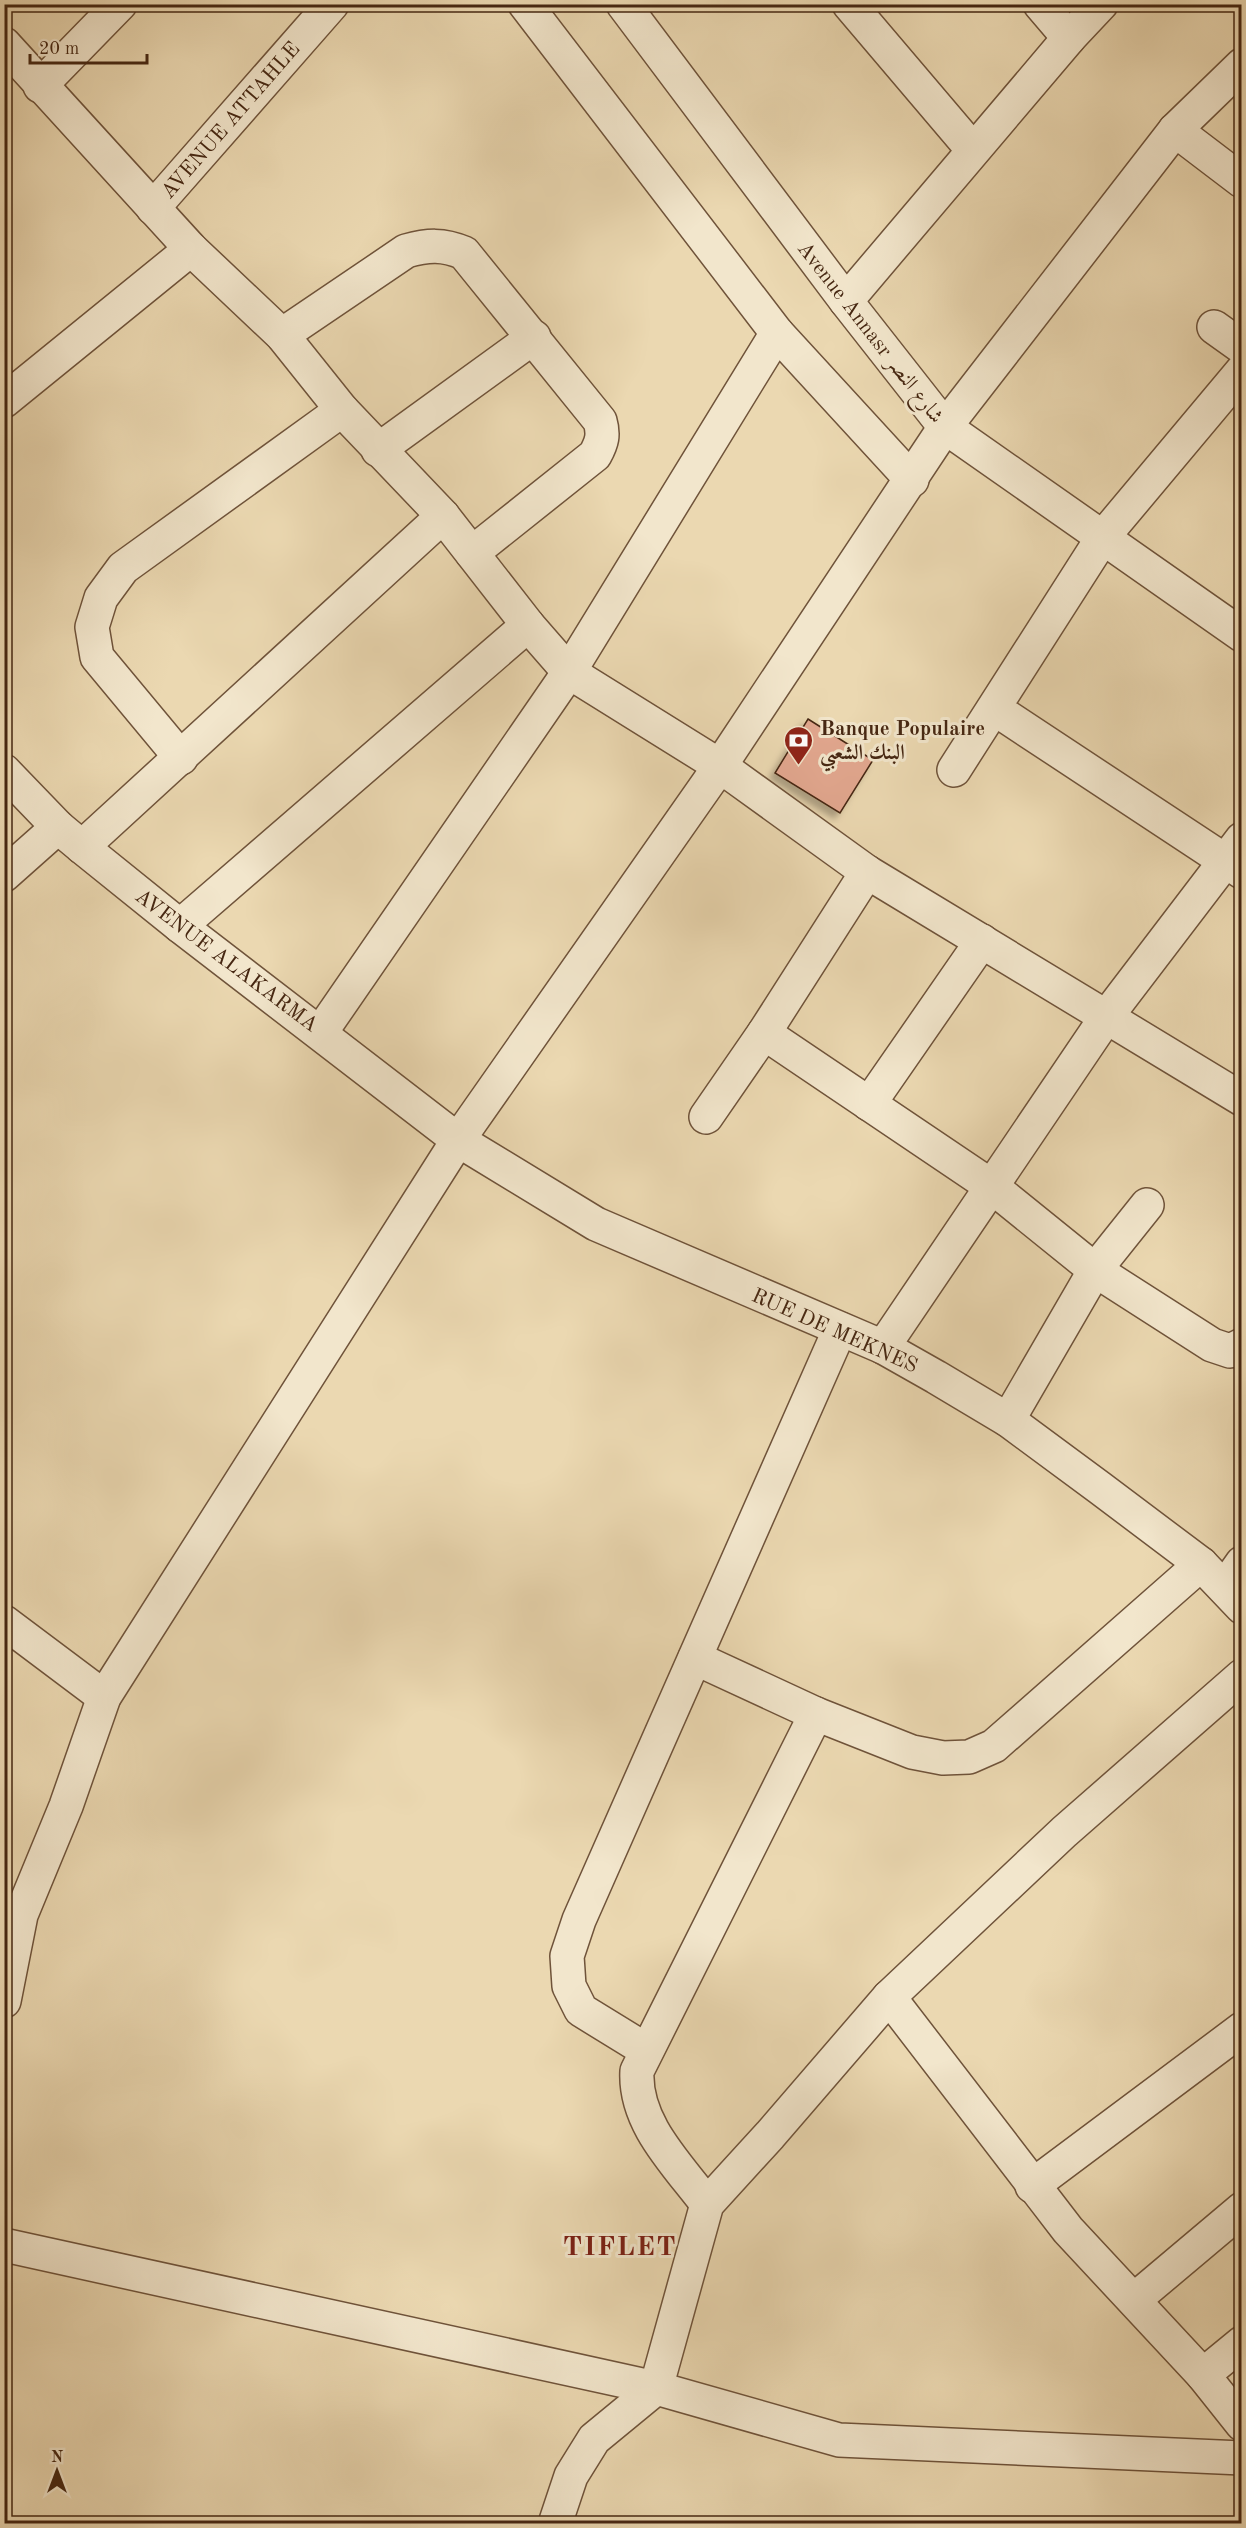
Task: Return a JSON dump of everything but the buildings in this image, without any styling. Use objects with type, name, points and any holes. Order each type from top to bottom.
[{"type":"street","points":[[40,86],[120,4]]},
{"type":"street","name":"AVENUE ATTAHLE","points":[[153,208],[332,4]]},
{"type":"street","points":[[525,4],[777,333],[912,480]]},
{"type":"street","name":"Avenue Annasr شارع النصر","points":[[623,4],[846,301],[945,427],[1242,635]]},
{"type":"street","points":[[849,4],[974,150]]},
{"type":"street","points":[[1041,4],[1069,38]]},
{"type":"street","points":[[846,301],[1069,38],[1101,4]]},
{"type":"street","points":[[5,45],[191,249],[282,335],[342,410],[442,516],[528,625],[569,672],[720,766],[867,872],[1242,1099]]},
{"type":"street","points":[[4,2001],[13,1909],[66,1806],[104,1697],[458,1140],[720,766],[912,480],[945,427],[1175,130],[1242,65]]},
{"type":"street","points":[[1175,130],[1242,181]]},
{"type":"street","points":[[282,335],[406,251],[424,245],[445,245],[464,253],[600,421],[603,441],[595,455],[472,553]]},
{"type":"street","points":[[4,401],[191,249]]},
{"type":"street","points":[[1214,327],[1242,347]]},
{"type":"street","points":[[321,1032],[569,672],[777,333]]},
{"type":"street","points":[[378,450],[534,337]]},
{"type":"street","points":[[954,770],[1103,537],[1242,370]]},
{"type":"street","points":[[181,758],[97,657],[92,627],[101,598],[123,568],[342,410]]},
{"type":"street","points":[[4,875],[70,837],[181,758],[442,516]]},
{"type":"street","points":[[180,926],[528,625]]},
{"type":"street","points":[[883,1347],[1107,1016],[1236,858],[995,709]]},
{"type":"street","name":"AVENUE ALAKARMA","points":[[4,771],[70,837],[180,926],[321,1032],[458,1140]]},
{"type":"street","points":[[706,1117],[764,1033],[867,872]]},
{"type":"street","points":[[869,1104],[982,941]]},
{"type":"street","points":[[764,1033],[991,1186],[1095,1270],[1212,1346],[1230,1351],[1242,1345]]},
{"type":"street","name":"RUE DE MEKNES","points":[[458,1140],[596,1224],[883,1347],[1008,1420],[1201,1564],[1236,1586]]},
{"type":"street","points":[[1008,1420],[1095,1270],[1147,1205]]},
{"type":"street","points":[[646,2050],[580,2010],[569,1986],[567,1956],[579,1920],[840,1329]]},
{"type":"street","points":[[695,1658],[816,1714],[912,1752],[942,1758],[969,1757],[994,1746],[1201,1564]]},
{"type":"street","points":[[4,1622],[104,1697]]},
{"type":"street","points":[[555,2523],[571,2476],[594,2439],[656,2388],[707,2204],[770,2135],[889,1996],[1064,1832],[1242,1676]]},
{"type":"street","points":[[707,2204],[656,2136],[641,2111],[635,2092],[637,2071],[816,1714]]},
{"type":"street","points":[[889,1996],[1032,2186],[1068,2230],[1203,2374],[1242,2424]]},
{"type":"street","points":[[1032,2186],[1242,2029]]},
{"type":"street","points":[[1134,2300],[1242,2209]]},
{"type":"street","points":[[4,2245],[656,2388],[839,2440],[1242,2457]]},
{"type":"street","points":[[1203,2374],[1242,2343]]},
{"type":"place","name":"Banque Populaire البنك الشعبي","points":[[799,766]]},
{"type":"district","name":"TIFLET","points":[[620,2246]]}]
